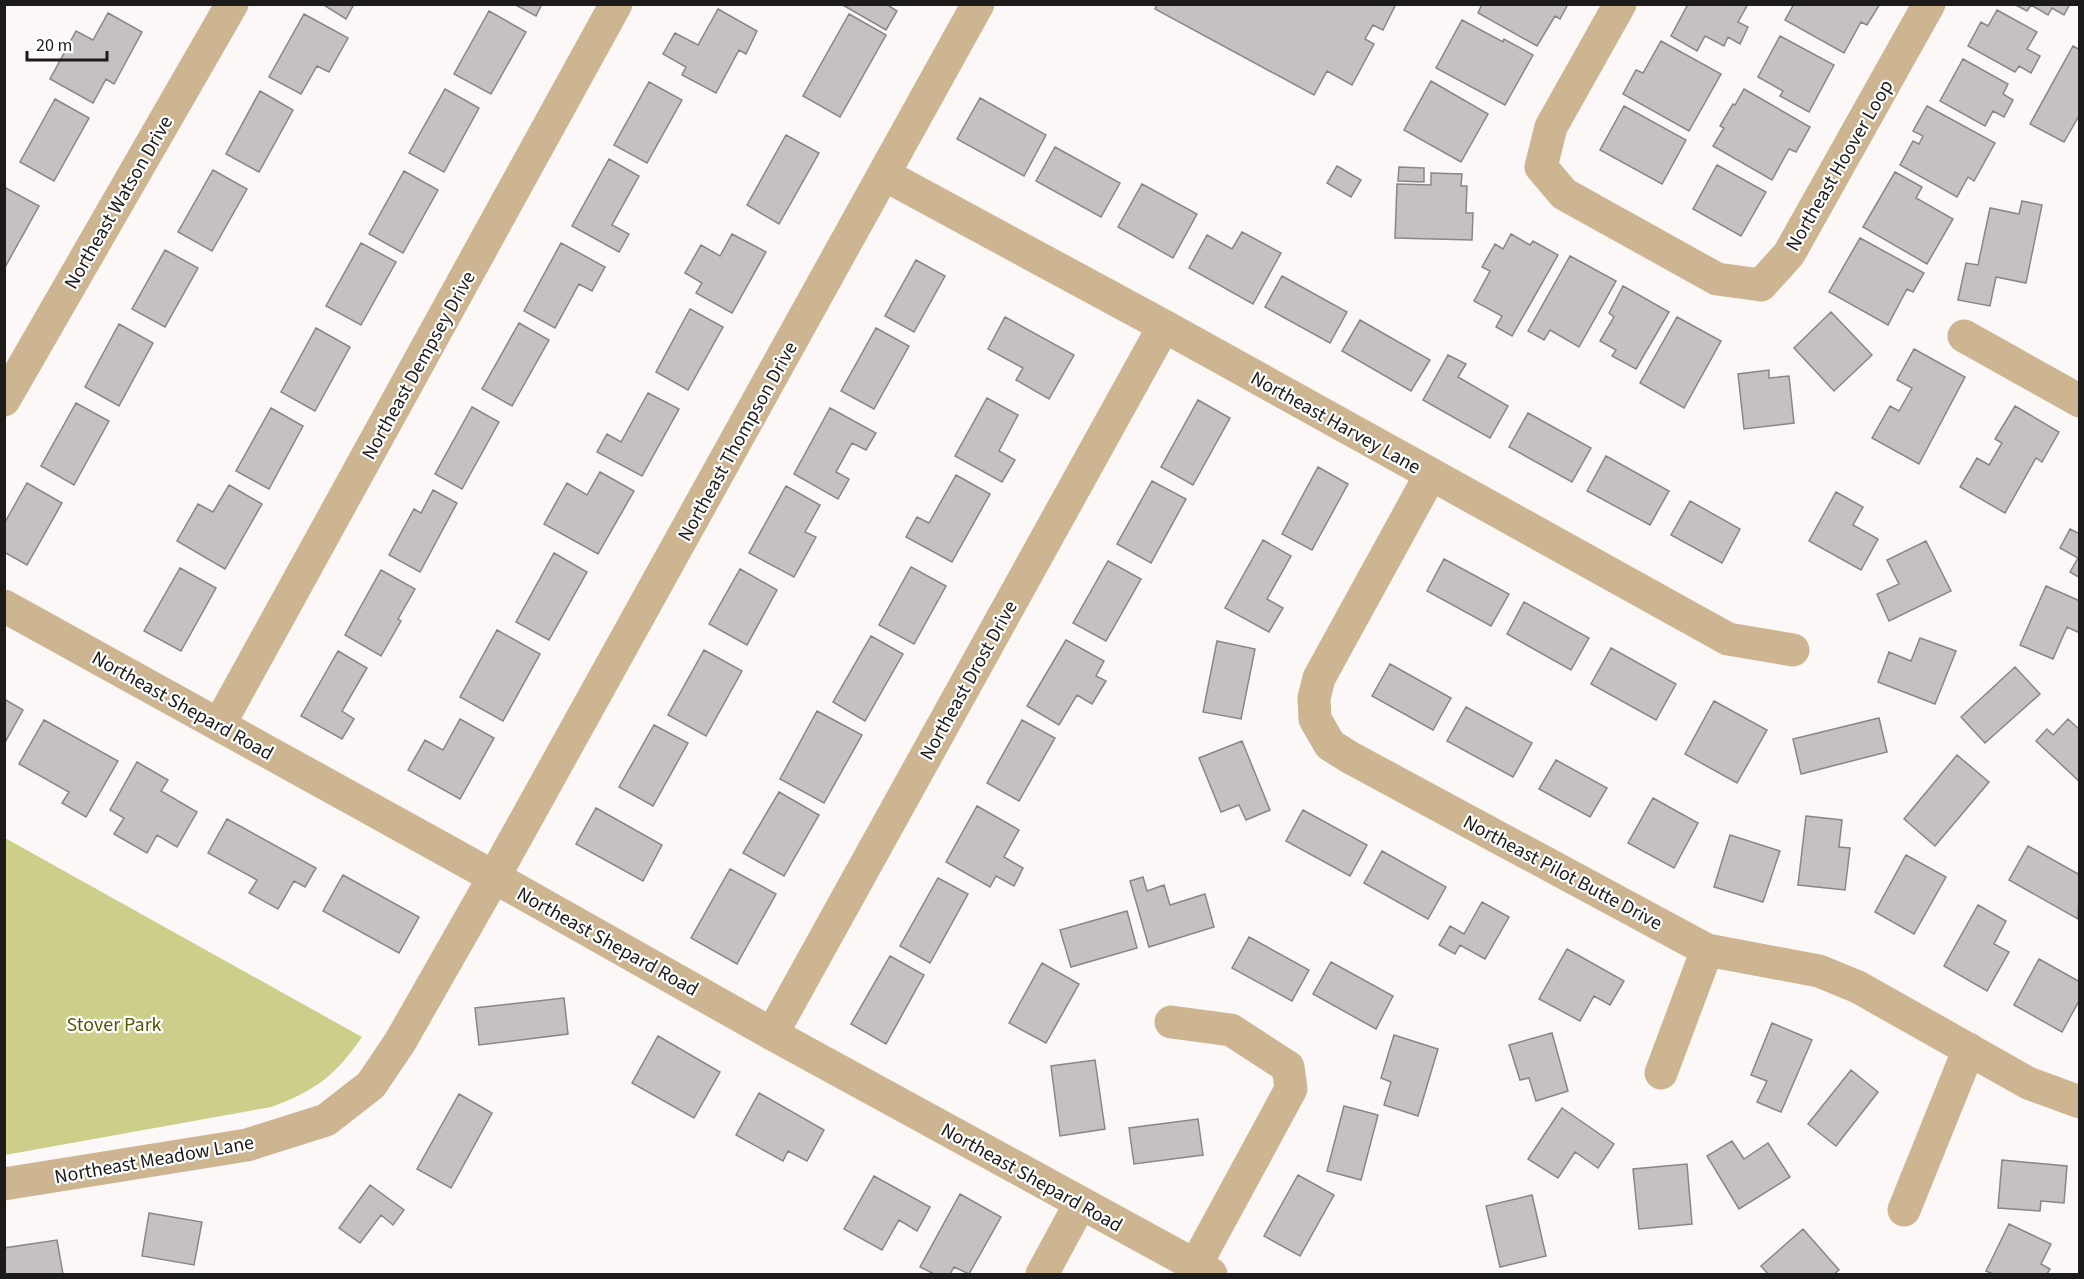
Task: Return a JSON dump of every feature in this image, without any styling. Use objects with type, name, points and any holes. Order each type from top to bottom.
[{"type":"street","name":"Northeast Watson Drive","points":[[4,400],[232,4]]},
{"type":"street","name":"Northeast Dempsey Drive","points":[[219,725],[616,4]]},
{"type":"street","name":"Northeast Thompson Drive","points":[[494,877],[978,4]]},
{"type":"street","name":"Northeast Hoover Loop","points":[[1620,4],[1551,127],[1541,167],[1564,194],[1717,279],[1761,285],[1790,254],[1929,4]]},
{"type":"street","name":"Northeast Harvey Lane","points":[[885,175],[1164,326],[1728,639],[1793,650]]},
{"type":"street","name":"Northeast Drost Drive","points":[[772,1034],[1164,326]]},
{"type":"street","points":[[1964,336],[2079,401]]},
{"type":"street","name":"Northeast Pilot Butte Drive","points":[[1431,474],[1319,678],[1314,698],[1315,719],[1330,745],[1707,950],[1819,971],[1858,987],[2028,1083],[2079,1102]]},
{"type":"street","name":"Northeast Shepard Road","points":[[4,606],[494,877],[772,1034],[1203,1270]]},
{"type":"street","name":"Northeast Meadow Lane","points":[[4,1184],[247,1145],[326,1120],[371,1085],[400,1042],[494,877]]},
{"type":"street","points":[[1661,1073],[1707,950]]},
{"type":"street","points":[[1171,1022],[1231,1030],[1288,1067],[1291,1089],[1203,1270]]},
{"type":"street","points":[[1904,1209],[1969,1049]]},
{"type":"street","points":[[1042,1275],[1080,1204]]},
{"type":"green space","name":"Stover Park","points":[[5,838],[362,1037],[343,1062],[323,1081],[300,1095],[271,1107],[5,1155]]},
{"type":"building","points":[[322,4],[354,4],[346,19]]},
{"type":"building","points":[[514,4],[542,4],[536,16]]},
{"type":"building","points":[[841,4],[886,4],[897,11],[886,30]]},
{"type":"building","points":[[1157,4],[1396,4],[1383,30],[1373,25],[1365,39],[1374,44],[1352,85],[1327,71],[1314,95],[1155,9]]},
{"type":"building","points":[[1482,4],[1568,4],[1560,19],[1555,16],[1537,46],[1478,13]]},
{"type":"building","points":[[1688,4],[1748,4],[1738,22],[1748,27],[1740,44],[1728,37],[1724,46],[1705,36],[1697,51],[1671,36]]},
{"type":"building","points":[[1794,4],[1880,4],[1867,25],[1861,22],[1844,53],[1785,20]]},
{"type":"building","points":[[2014,4],[2070,4],[2064,15],[2052,8],[2048,15],[2031,5],[2027,11]]},
{"type":"building","points":[[718,9],[757,31],[746,54],[739,50],[716,93],[682,75],[686,67],[663,54],[675,33],[698,45]]},
{"type":"building","points":[[1997,10],[2037,32],[2027,49],[2040,56],[2031,73],[2019,66],[2015,72],[1968,46],[1981,22],[1988,26]]},
{"type":"building","points":[[489,11],[526,32],[491,94],[454,74]]},
{"type":"building","points":[[108,13],[142,32],[114,84],[106,79],[93,103],[50,79],[76,31],[93,40]]},
{"type":"building","points":[[304,14],[348,38],[329,72],[317,66],[301,94],[269,77]]},
{"type":"building","points":[[849,14],[886,35],[840,117],[803,96]]},
{"type":"building","points":[[1462,20],[1533,55],[1505,105],[1436,68]]},
{"type":"building","points":[[1780,36],[1834,65],[1809,112],[1780,96],[1783,91],[1758,77]]},
{"type":"building","points":[[1661,41],[1721,74],[1689,131],[1623,94],[1636,70],[1643,73]]},
{"type":"building","points":[[2073,46],[2080,50],[2080,114],[2064,142],[2030,124]]},
{"type":"building","points":[[1963,59],[2008,84],[2003,94],[2013,100],[2004,117],[1993,111],[1985,126],[1940,101]]},
{"type":"building","points":[[1431,81],[1488,114],[1461,162],[1404,130]]},
{"type":"building","points":[[649,82],[682,100],[647,163],[614,145]]},
{"type":"building","points":[[445,89],[479,108],[444,172],[409,153]]},
{"type":"building","points":[[1744,89],[1810,127],[1796,152],[1789,149],[1772,180],[1713,146],[1724,128],[1720,126]]},
{"type":"building","points":[[260,91],[293,110],[259,172],[226,154]]},
{"type":"building","points":[[980,98],[1046,135],[1024,176],[957,139]]},
{"type":"building","points":[[55,99],[89,118],[54,181],[20,162]]},
{"type":"building","points":[[1624,106],[1686,140],[1662,184],[1600,150]]},
{"type":"building","points":[[1927,106],[1995,143],[1974,181],[1968,177],[1957,197],[1900,165],[1913,141],[1919,144],[1923,136],[1913,131]]},
{"type":"building","points":[[786,135],[819,153],[779,224],[747,205]]},
{"type":"building","points":[[1055,147],[1120,183],[1101,217],[1036,181]]},
{"type":"building","points":[[609,159],[639,176],[612,225],[629,234],[619,252],[572,226]]},
{"type":"building","points":[[1717,165],[1766,192],[1741,236],[1693,209]]},
{"type":"building","points":[[1337,166],[1361,180],[1351,197],[1327,183]]},
{"type":"building","points":[[1399,167],[1424,168],[1424,182],[1398,181]]},
{"type":"building","points":[[213,170],[247,189],[212,251],[178,232]]},
{"type":"building","points":[[404,171],[438,190],[403,253],[369,234]]},
{"type":"building","points":[[1895,172],[1922,187],[1916,198],[1953,219],[1927,264],[1863,227]]},
{"type":"building","points":[[1431,173],[1462,174],[1461,186],[1467,186],[1466,213],[1473,213],[1472,240],[1395,238],[1397,184],[1431,185]]},
{"type":"building","points":[[1142,184],[1197,214],[1173,258],[1118,227]]},
{"type":"building","points":[[4,187],[39,206],[4,269]]},
{"type":"building","points":[[2022,201],[2042,205],[2026,283],[1996,277],[1990,306],[1958,300],[1966,263],[1978,265],[1990,208],[2019,214]]},
{"type":"building","points":[[1242,232],[1281,253],[1253,304],[1189,268],[1207,235],[1232,249]]},
{"type":"building","points":[[732,234],[766,252],[732,313],[696,293],[702,283],[685,273],[701,245],[720,256]]},
{"type":"building","points":[[1511,234],[1530,245],[1533,241],[1558,255],[1512,336],[1496,327],[1502,316],[1474,301],[1490,271],[1482,267],[1495,244],[1503,249]]},
{"type":"building","points":[[1860,238],[1924,273],[1913,292],[1907,289],[1888,325],[1829,292]]},
{"type":"building","points":[[361,243],[396,262],[361,325],[326,306]]},
{"type":"building","points":[[561,243],[605,267],[592,291],[579,284],[555,328],[524,311]]},
{"type":"building","points":[[165,250],[198,268],[165,327],[132,309]]},
{"type":"building","points":[[1570,256],[1616,281],[1579,347],[1550,330],[1544,340],[1528,331]]},
{"type":"building","points":[[916,260],[945,276],[914,332],[885,316]]},
{"type":"building","points":[[1282,276],[1347,312],[1330,343],[1265,307]]},
{"type":"building","points":[[1623,286],[1669,312],[1636,369],[1612,356],[1616,350],[1600,341],[1614,317],[1609,313]]},
{"type":"building","points":[[690,309],[723,327],[688,390],[656,372]]},
{"type":"building","points":[[1831,312],[1872,355],[1834,391],[1794,348]]},
{"type":"building","points":[[1005,317],[1074,355],[1049,399],[1016,380],[1023,368],[988,349]]},
{"type":"building","points":[[1677,317],[1721,341],[1684,408],[1640,383]]},
{"type":"building","points":[[1360,320],[1430,360],[1411,391],[1342,351]]},
{"type":"building","points":[[519,323],[549,340],[512,406],[482,389]]},
{"type":"building","points":[[119,324],[153,343],[119,406],[85,387]]},
{"type":"building","points":[[316,328],[350,347],[315,411],[281,392]]},
{"type":"building","points":[[876,328],[909,346],[874,409],[841,391]]},
{"type":"building","points":[[1914,349],[1965,377],[1919,464],[1872,438],[1890,406],[1899,411],[1912,388],[1897,380]]},
{"type":"building","points":[[1448,355],[1466,364],[1458,377],[1508,406],[1490,438],[1423,400]]},
{"type":"building","points":[[1769,370],[1769,378],[1789,376],[1794,423],[1744,429],[1738,374]]},
{"type":"building","points":[[648,393],[679,409],[642,476],[597,452],[607,434],[621,442]]},
{"type":"building","points":[[987,398],[1018,415],[999,451],[1015,460],[1002,482],[955,456]]},
{"type":"building","points":[[1198,400],[1230,418],[1193,485],[1161,467]]},
{"type":"building","points":[[76,403],[109,421],[74,485],[41,466]]},
{"type":"building","points":[[2015,406],[2059,432],[2042,462],[2036,458],[2005,513],[1960,487],[1977,458],[1989,465],[2002,443],[1995,439]]},
{"type":"building","points":[[472,407],[499,422],[462,489],[435,474]]},
{"type":"building","points":[[271,408],[303,426],[269,489],[236,471]]},
{"type":"building","points":[[830,408],[876,433],[866,450],[852,443],[836,472],[849,479],[838,499],[794,474]]},
{"type":"building","points":[[1528,413],[1591,448],[1572,482],[1509,447]]},
{"type":"building","points":[[1606,456],[1669,491],[1650,525],[1587,491]]},
{"type":"building","points":[[1318,467],[1348,484],[1312,550],[1282,534]]},
{"type":"building","points":[[600,472],[634,491],[598,554],[544,524],[567,483],[587,495]]},
{"type":"building","points":[[956,475],[990,494],[952,562],[906,537],[917,517],[929,523]]},
{"type":"building","points":[[1152,481],[1186,499],[1151,563],[1117,544]]},
{"type":"building","points":[[27,483],[62,503],[27,565],[4,552],[4,524]]},
{"type":"building","points":[[229,485],[262,504],[225,569],[177,541],[198,504],[213,512]]},
{"type":"building","points":[[786,486],[820,505],[805,532],[816,537],[794,577],[749,553]]},
{"type":"building","points":[[433,490],[457,503],[420,572],[389,555],[414,509],[421,513]]},
{"type":"building","points":[[1836,492],[1863,507],[1853,525],[1878,539],[1861,570],[1809,541]]},
{"type":"building","points":[[1690,501],[1740,529],[1722,563],[1671,535]]},
{"type":"building","points":[[2070,529],[2080,534],[2080,578],[2070,572],[2078,558],[2060,548]]},
{"type":"building","points":[[1263,540],[1291,556],[1267,599],[1283,608],[1269,632],[1225,608]]},
{"type":"building","points":[[1926,541],[1951,591],[1889,621],[1877,594],[1899,584],[1887,560]]},
{"type":"building","points":[[554,553],[587,572],[549,640],[516,622]]},
{"type":"building","points":[[1444,559],[1509,594],[1491,626],[1427,591]]},
{"type":"building","points":[[1108,561],[1141,579],[1106,641],[1073,623]]},
{"type":"building","points":[[911,567],[946,586],[914,644],[879,625]]},
{"type":"building","points":[[180,568],[216,588],[181,651],[144,631]]},
{"type":"building","points":[[740,569],[777,590],[747,645],[709,624]]},
{"type":"building","points":[[381,570],[415,589],[398,619],[401,621],[381,656],[345,635]]},
{"type":"building","points":[[2046,586],[2080,601],[2080,633],[2067,627],[2053,659],[2020,645]]},
{"type":"building","points":[[1524,602],[1589,638],[1571,670],[1507,634]]},
{"type":"building","points":[[497,630],[540,654],[503,721],[460,697]]},
{"type":"building","points":[[871,636],[903,654],[865,721],[833,702]]},
{"type":"building","points":[[1920,638],[1956,651],[1935,704],[1878,682],[1889,652],[1911,661]]},
{"type":"building","points":[[1066,640],[1104,661],[1096,676],[1106,681],[1092,704],[1077,695],[1059,725],[1027,706]]},
{"type":"building","points":[[1217,641],[1255,649],[1241,719],[1203,712]]},
{"type":"building","points":[[1611,648],[1676,684],[1656,720],[1591,684]]},
{"type":"building","points":[[704,650],[742,671],[706,736],[668,715]]},
{"type":"building","points":[[338,651],[367,668],[342,711],[354,719],[342,739],[301,716]]},
{"type":"building","points":[[1390,664],[1451,698],[1433,730],[1372,696]]},
{"type":"building","points":[[2015,667],[2040,694],[1985,743],[1961,717]]},
{"type":"building","points":[[4,699],[23,710],[4,744]]},
{"type":"building","points":[[1714,701],[1767,730],[1737,783],[1685,754]]},
{"type":"building","points":[[1466,707],[1532,743],[1513,777],[1447,741]]},
{"type":"building","points":[[817,711],[862,735],[824,803],[780,779]]},
{"type":"building","points":[[1879,718],[1887,752],[1801,774],[1793,739]]},
{"type":"building","points":[[460,719],[494,738],[460,799],[408,770],[425,740],[443,750]]},
{"type":"building","points":[[2068,719],[2080,730],[2080,782],[2036,741],[2047,729],[2053,735]]},
{"type":"building","points":[[44,720],[118,761],[86,817],[62,803],[69,792],[19,764]]},
{"type":"building","points":[[1022,720],[1055,738],[1019,801],[987,783]]},
{"type":"building","points":[[654,725],[688,743],[653,806],[619,787]]},
{"type":"building","points":[[1242,741],[1270,810],[1246,820],[1239,805],[1221,812],[1199,758]]},
{"type":"building","points":[[1957,755],[1989,782],[1935,846],[1904,819]]},
{"type":"building","points":[[1556,760],[1607,788],[1590,817],[1539,789]]},
{"type":"building","points":[[137,762],[168,780],[161,791],[197,812],[177,847],[157,835],[147,853],[114,834],[124,818],[110,810]]},
{"type":"building","points":[[779,792],[819,815],[784,876],[743,853]]},
{"type":"building","points":[[1653,798],[1698,823],[1674,868],[1628,843]]},
{"type":"building","points":[[977,806],[1019,830],[1004,857],[1023,868],[1014,886],[996,876],[990,887],[946,862]]},
{"type":"building","points":[[596,808],[662,845],[643,881],[576,844]]},
{"type":"building","points":[[1303,810],[1367,845],[1350,876],[1286,841]]},
{"type":"building","points":[[1806,816],[1842,820],[1839,847],[1850,848],[1845,890],[1798,885]]},
{"type":"building","points":[[227,819],[316,868],[305,887],[294,881],[278,909],[249,893],[257,880],[208,853]]},
{"type":"building","points":[[1730,835],[1780,851],[1763,902],[1714,887]]},
{"type":"building","points":[[2028,846],[2080,875],[2078,919],[2009,880]]},
{"type":"building","points":[[1382,851],[1446,887],[1428,919],[1364,883]]},
{"type":"building","points":[[1906,855],[1946,877],[1914,934],[1875,912]]},
{"type":"building","points":[[730,869],[776,894],[737,964],[691,938]]},
{"type":"building","points":[[343,875],[419,917],[399,953],[323,911]]},
{"type":"building","points":[[1143,877],[1147,891],[1164,885],[1170,905],[1205,894],[1214,927],[1149,947],[1130,881]]},
{"type":"building","points":[[938,878],[968,894],[930,963],[900,946]]},
{"type":"building","points":[[1482,902],[1509,917],[1485,959],[1460,945],[1455,954],[1439,945],[1450,926],[1464,934]]},
{"type":"building","points":[[1978,905],[2006,921],[1994,944],[2009,952],[1987,991],[1944,966]]},
{"type":"building","points":[[1127,911],[1137,948],[1071,967],[1060,930]]},
{"type":"building","points":[[1249,937],[1309,970],[1292,1001],[1232,968]]},
{"type":"building","points":[[1567,949],[1624,981],[1610,1005],[1594,996],[1580,1021],[1539,999]]},
{"type":"building","points":[[890,956],[924,975],[886,1044],[851,1024]]},
{"type":"building","points":[[2039,959],[2080,982],[2080,999],[2062,1032],[2014,1005]]},
{"type":"building","points":[[1331,962],[1393,996],[1376,1029],[1313,994]]},
{"type":"building","points":[[1042,963],[1079,984],[1046,1043],[1009,1023]]},
{"type":"building","points":[[564,998],[568,1034],[479,1045],[475,1008]]},
{"type":"building","points":[[1772,1023],[1812,1040],[1781,1112],[1757,1102],[1767,1081],[1751,1075]]},
{"type":"building","points":[[1552,1033],[1568,1091],[1536,1101],[1529,1078],[1520,1080],[1509,1045]]},
{"type":"building","points":[[1394,1035],[1438,1049],[1418,1116],[1384,1105],[1391,1082],[1381,1078]]},
{"type":"building","points":[[658,1036],[720,1072],[694,1118],[632,1083]]},
{"type":"building","points":[[1095,1060],[1105,1129],[1060,1136],[1051,1066]]},
{"type":"building","points":[[1851,1070],[1878,1092],[1836,1146],[1808,1124]]},
{"type":"building","points":[[759,1093],[824,1130],[807,1161],[788,1151],[783,1161],[736,1135]]},
{"type":"building","points":[[459,1094],[492,1113],[451,1188],[417,1169]]},
{"type":"building","points":[[1344,1106],[1378,1115],[1361,1180],[1327,1171]]},
{"type":"building","points":[[1562,1108],[1614,1144],[1598,1168],[1575,1152],[1558,1178],[1528,1159]]},
{"type":"building","points":[[1198,1119],[1203,1155],[1134,1164],[1129,1128]]},
{"type":"building","points":[[1732,1141],[1744,1159],[1768,1143],[1790,1177],[1739,1209],[1707,1156]]},
{"type":"building","points":[[2002,1160],[2067,1166],[2064,1203],[2041,1201],[2040,1211],[1998,1208]]},
{"type":"building","points":[[1687,1164],[1692,1224],[1639,1229],[1633,1169]]},
{"type":"building","points":[[1298,1175],[1334,1195],[1300,1256],[1264,1236]]},
{"type":"building","points":[[874,1176],[930,1207],[917,1231],[899,1220],[882,1250],[844,1229]]},
{"type":"building","points":[[370,1185],[404,1210],[393,1225],[381,1215],[360,1243],[339,1228]]},
{"type":"building","points":[[960,1194],[1001,1217],[969,1274],[954,1267],[950,1274],[934,1274],[920,1267]]},
{"type":"building","points":[[1532,1195],[1546,1256],[1500,1267],[1486,1206]]},
{"type":"building","points":[[149,1213],[202,1222],[194,1265],[142,1256]]},
{"type":"building","points":[[2009,1224],[2051,1244],[2041,1264],[2050,1269],[2047,1274],[1993,1274],[1986,1271]]},
{"type":"building","points":[[1803,1229],[1839,1270],[1834,1274],[1768,1274],[1761,1266]]},
{"type":"building","points":[[57,1240],[63,1274],[4,1274],[4,1248]]}]
